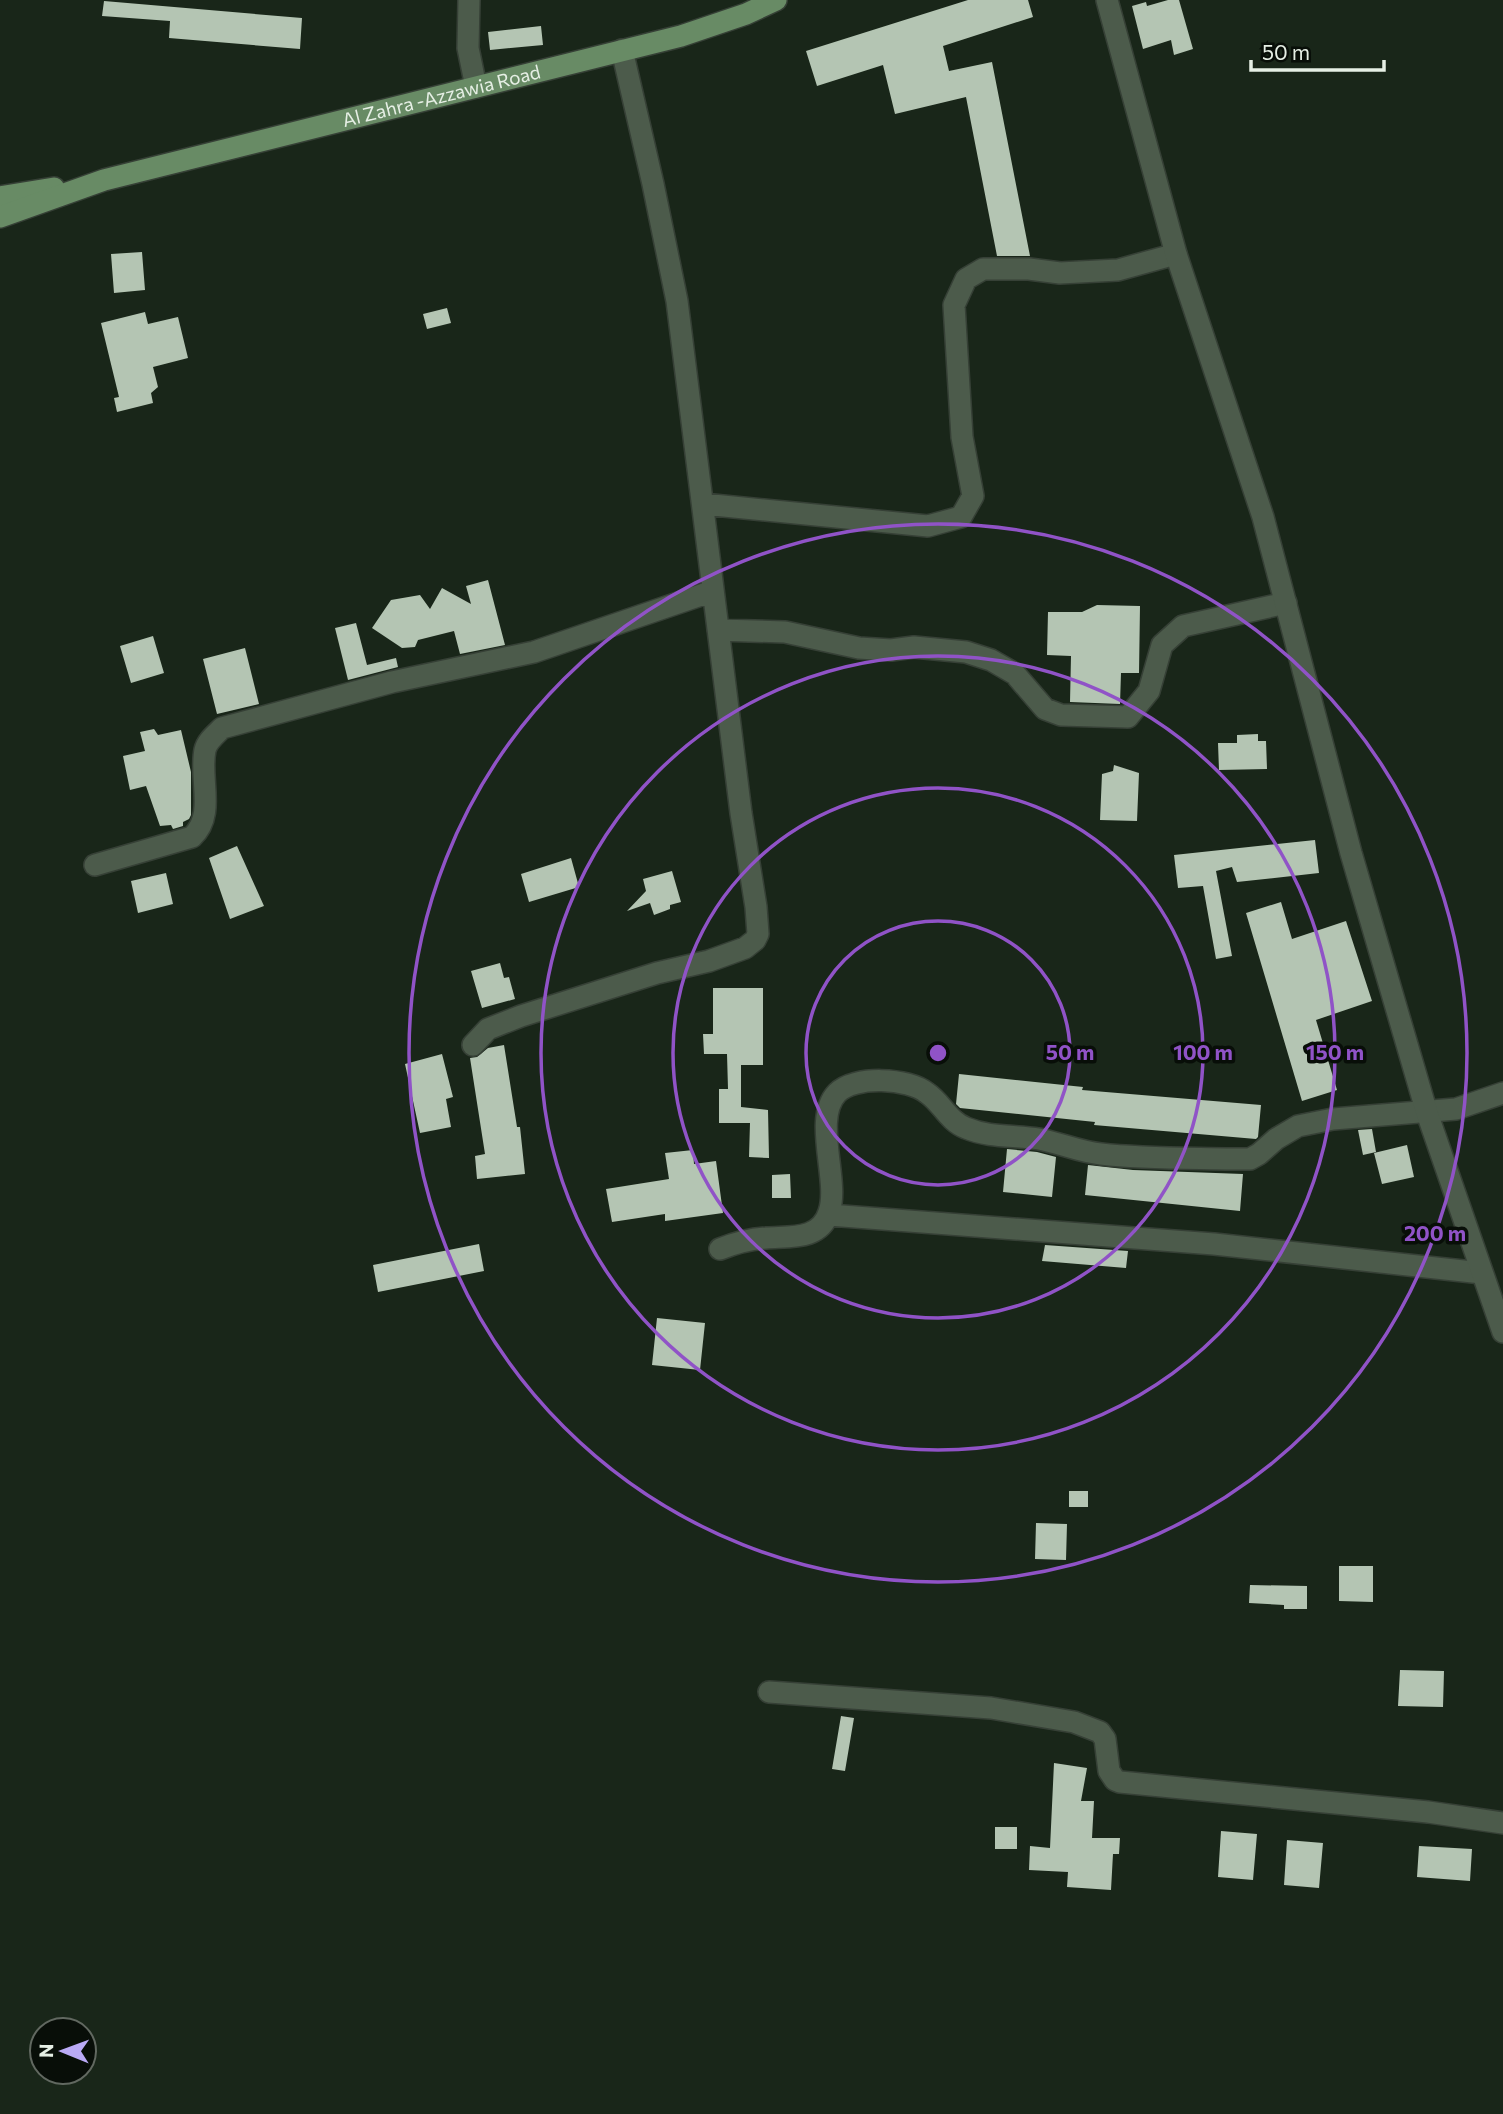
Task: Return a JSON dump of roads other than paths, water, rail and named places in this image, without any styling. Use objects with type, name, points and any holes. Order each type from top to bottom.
[{"type":"main road","name":"Al Zahra -Azzawia Road","points":[[104,180],[709,28],[776,0]]},
{"type":"main road","points":[[0,197],[104,180]]},
{"type":"main road","points":[[0,217],[104,180]]},
{"type":"street","points":[[469,0],[468,48],[476,86]]},
{"type":"street","points":[[1107,0],[1177,254],[1263,517],[1351,853],[1427,1113],[1503,1332]]},
{"type":"street","points":[[473,1045],[488,1029],[520,1016],[657,973],[709,961],[744,948],[755,940],[758,934],[677,301],[622,50]]},
{"type":"street","points":[[703,504],[928,526],[961,517],[973,496],[962,437],[954,305],[966,279],[983,269],[1028,269],[1060,273],[1118,270],[1177,254]]},
{"type":"street","points":[[95,865],[192,837],[201,829],[205,816],[205,749],[212,737],[222,728],[392,682],[534,652],[713,591]]},
{"type":"street","points":[[718,630],[785,632],[859,648],[891,650],[915,647],[966,652],[991,660],[1015,674],[1045,709],[1061,715],[1128,717],[1149,691],[1162,645],[1183,626],[1286,603]]},
{"type":"street","points":[[720,1250],[737,1242],[800,1237],[814,1231],[829,1215],[832,1193],[826,1145],[831,1105],[837,1092],[862,1081],[893,1080],[915,1086],[928,1093],[946,1115],[964,1128],[987,1135],[1039,1139],[1098,1154],[1251,1158],[1298,1126],[1333,1118],[1456,1109],[1503,1093]]},
{"type":"street","points":[[829,1215],[1214,1244],[1482,1273]]},
{"type":"street","points":[[769,1692],[991,1707],[1074,1722],[1100,1731],[1105,1739],[1109,1771],[1120,1782],[1428,1812],[1503,1823]]}]
